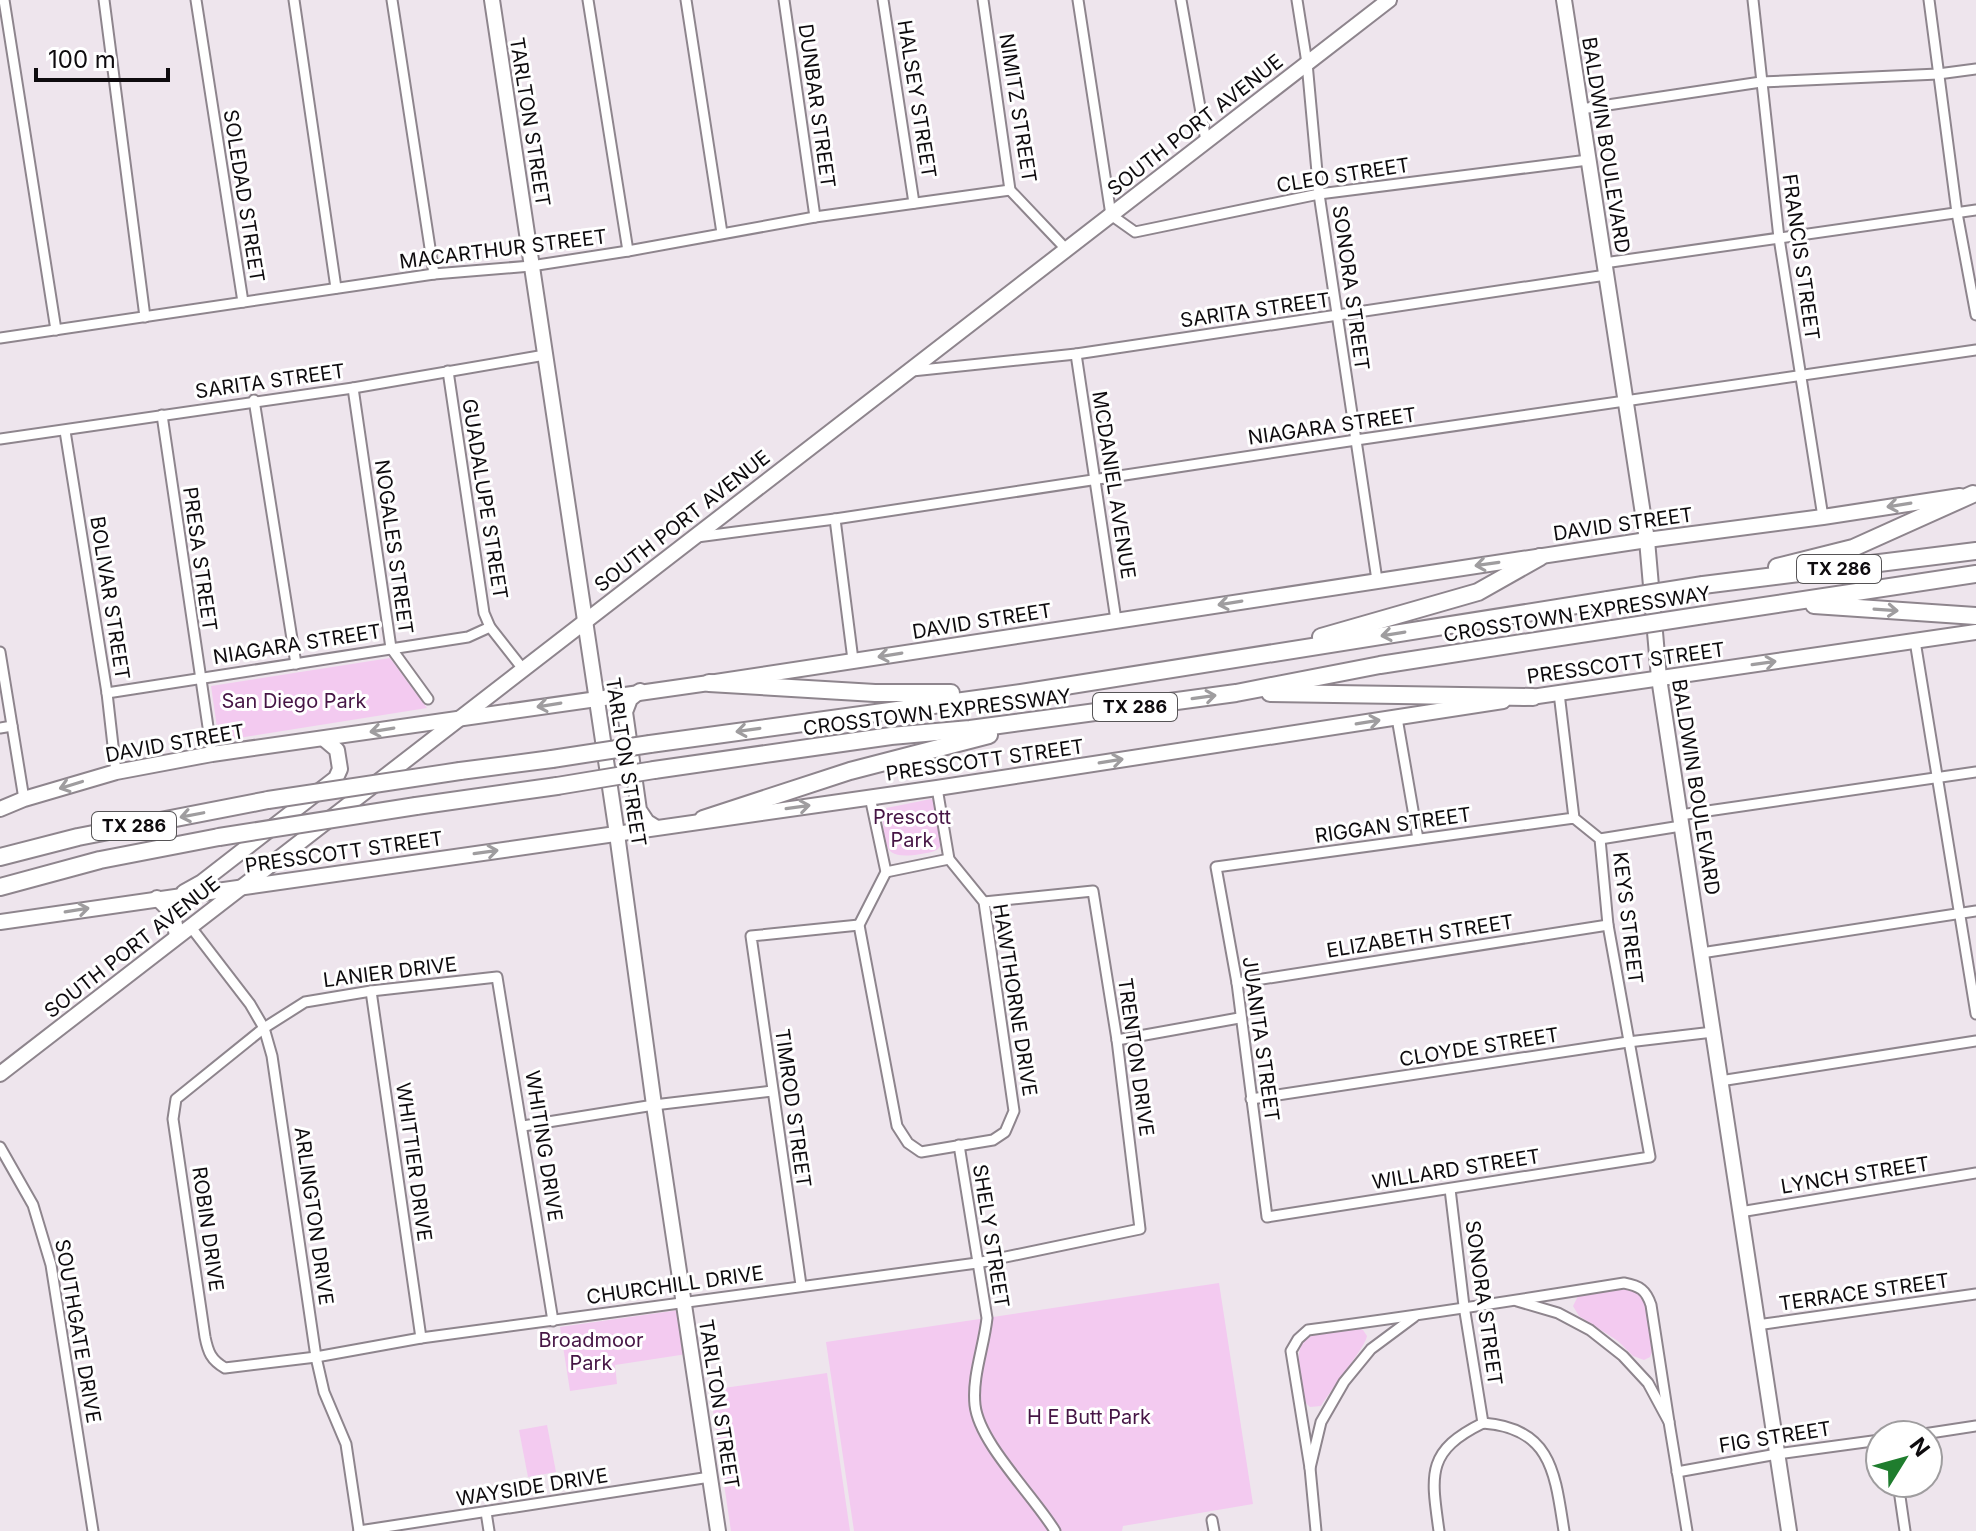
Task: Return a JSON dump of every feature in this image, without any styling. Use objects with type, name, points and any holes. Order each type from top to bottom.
[{"type":"highway","points":[[1709,584],[1853,548],[1974,493]]},
{"type":"highway","name":"CROSSTOWN EXPRESSWAY","points":[[0,857],[78,837],[268,800],[1013,693],[1709,584],[1976,551]]},
{"type":"highway","points":[[1252,657],[1478,592],[1540,557]]},
{"type":"highway","name":"CROSSTOWN EXPRESSWAY","points":[[0,887],[100,860],[219,837],[891,736],[970,729],[1236,693],[1380,665],[1976,574]]},
{"type":"highway","points":[[1780,603],[1976,616]]},
{"type":"highway","points":[[709,683],[875,693],[1013,693]]},
{"type":"highway","points":[[1236,693],[1533,697]]},
{"type":"highway","points":[[703,819],[850,771],[1064,716]]},
{"type":"main road","name":"TARLTON STREET","points":[[492,0],[718,1531]]},
{"type":"main road","name":"SOUTH PORT AVENUE","points":[[0,1074],[1389,0]]},
{"type":"main road","name":"BALDWIN BOULEVARD","points":[[1564,0],[1647,540],[1659,678],[1789,1531]]},
{"type":"main road","name":"DAVID STREET","points":[[0,809],[116,772],[212,754],[709,683],[1377,580],[1974,493]]},
{"type":"main road","name":"PRESSCOTT STREET","points":[[0,922],[703,819],[937,788],[1976,632]]},
{"type":"main road","points":[[640,691],[630,699],[625,712],[639,810],[655,827]]},
{"type":"main road","points":[[176,895],[202,882],[336,778],[340,769],[337,750],[324,739]]},
{"type":"main road","points":[[157,898],[169,908],[177,936]]},
{"type":"street","points":[[4,0],[56,330]]},
{"type":"street","points":[[104,0],[145,317]]},
{"type":"street","name":"SOLEDAD STREET","points":[[196,0],[243,302]]},
{"type":"street","points":[[294,0],[336,288]]},
{"type":"street","points":[[392,0],[434,274]]},
{"type":"street","points":[[588,0],[628,251]]},
{"type":"street","points":[[686,0],[722,233]]},
{"type":"street","name":"DUNBAR STREET","points":[[784,0],[815,217]]},
{"type":"street","name":"HALSEY STREET","points":[[883,0],[914,203]]},
{"type":"street","name":"NIMITZ STREET","points":[[983,0],[1010,190],[1066,249]]},
{"type":"street","points":[[1078,0],[1111,215]]},
{"type":"street","points":[[1181,0],[1206,141]]},
{"type":"street","name":"SONORA STREET","points":[[1297,0],[1307,63],[1319,194],[1377,580]]},
{"type":"street","name":"FRANCIS STREET","points":[[1753,0],[1779,238],[1823,517]]},
{"type":"street","points":[[1929,0],[1957,213],[1976,315]]},
{"type":"street","points":[[1581,109],[1761,82],[1938,74],[1976,69]]},
{"type":"street","name":"CLEO STREET","points":[[1111,215],[1135,232],[1319,194],[1588,160]]},
{"type":"street","name":"MACARTHUR STREET","points":[[0,338],[434,274],[531,266],[815,217],[1010,190]]},
{"type":"street","name":"SARITA STREET","points":[[908,372],[1076,354],[1336,316],[1779,238],[1976,210]]},
{"type":"street","name":"NIAGARA STREET","points":[[694,537],[835,519],[1976,350]]},
{"type":"street","name":"MCDANIEL AVENUE","points":[[1076,354],[1116,620]]},
{"type":"street","name":"SARITA STREET","points":[[0,439],[353,388],[545,355]]},
{"type":"street","name":"GUADALUPE STREET","points":[[448,371],[480,595],[490,627],[523,669]]},
{"type":"street","name":"NOGALES STREET","points":[[353,388],[391,648],[428,699]]},
{"type":"street","points":[[254,400],[296,664]]},
{"type":"street","name":"PRESA STREET","points":[[162,415],[212,754]]},
{"type":"street","name":"BOLIVAR STREET","points":[[65,431],[107,693],[116,772]]},
{"type":"street","points":[[835,519],[853,660]]},
{"type":"street","name":"NIAGARA STREET","points":[[107,693],[468,637],[490,627]]},
{"type":"street","points":[[1915,641],[1976,1014]]},
{"type":"street","points":[[0,652],[24,799]]},
{"type":"street","points":[[1559,693],[1574,818]]},
{"type":"street","points":[[1397,718],[1418,839]]},
{"type":"street","points":[[0,728],[12,726]]},
{"type":"street","points":[[1600,839],[1681,821],[1976,772]]},
{"type":"street","name":"HAWTHORNE DRIVE","points":[[937,788],[949,859],[984,902],[1014,1111],[1005,1132],[993,1140],[959,1145]]},
{"type":"street","points":[[859,925],[886,872],[870,797]]},
{"type":"street","name":"RIGGAN STREET","points":[[1216,867],[1574,818]]},
{"type":"street","name":"KEYS STREET","points":[[1574,818],[1600,839],[1608,925],[1650,1157]]},
{"type":"street","points":[[886,872],[949,859]]},
{"type":"street","name":"JUANITA STREET","points":[[1216,867],[1237,983],[1239,1018],[1267,1217]]},
{"type":"street","name":"TRENTON DRIVE","points":[[984,902],[1093,891],[1117,1040],[1140,1229]]},
{"type":"street","points":[[1701,953],[1976,911]]},
{"type":"street","name":"TIMROD STREET","points":[[801,1285],[751,936],[859,925]]},
{"type":"street","name":"SHELY STREET","points":[[859,925],[897,1126],[908,1143],[921,1152],[959,1145],[987,1318],[975,1382],[975,1407],[983,1430],[1055,1531]]},
{"type":"street","name":"ELIZABETH STREET","points":[[1237,983],[1608,925]]},
{"type":"street","name":"ARLINGTON DRIVE","points":[[190,926],[250,1004],[264,1028],[272,1056],[316,1357],[324,1392],[346,1444],[359,1531]]},
{"type":"street","name":"LANIER DRIVE","points":[[176,1099],[264,1028],[305,1002],[497,977]]},
{"type":"street","name":"WHITING DRIVE","points":[[497,977],[553,1321]]},
{"type":"street","name":"WHITTIER DRIVE","points":[[371,991],[421,1338]]},
{"type":"street","points":[[1117,1040],[1239,1018]]},
{"type":"street","name":"CLOYDE STREET","points":[[1251,1099],[1713,1032]]},
{"type":"street","points":[[1720,1081],[1976,1041]]},
{"type":"street","points":[[523,1126],[654,1105],[772,1091]]},
{"type":"street","name":"ROBIN DRIVE","points":[[176,1099],[173,1119],[205,1337],[208,1353],[215,1362]]},
{"type":"street","name":"SOUTHGATE DRIVE","points":[[0,1147],[33,1205],[51,1265],[93,1531]]},
{"type":"street","name":"WILLARD STREET","points":[[1267,1217],[1650,1157]]},
{"type":"street","name":"LYNCH STREET","points":[[1740,1212],[1976,1173]]},
{"type":"street","name":"SONORA STREET","points":[[1450,1189],[1464,1306],[1483,1423]]},
{"type":"street","name":"CHURCHILL DRIVE","points":[[215,1362],[225,1368],[244,1367],[421,1338],[977,1263],[1140,1229]]},
{"type":"street","points":[[1316,1531],[1310,1468],[1291,1351],[1308,1330],[1624,1283],[1646,1291],[1651,1305],[1687,1531]]},
{"type":"street","name":"TERRACE STREET","points":[[1757,1325],[1976,1294]]},
{"type":"street","points":[[1514,1300],[1558,1313],[1623,1356],[1648,1383],[1669,1422]]},
{"type":"street","points":[[1310,1468],[1321,1422],[1344,1382],[1371,1349],[1414,1316]]},
{"type":"street","points":[[1439,1531],[1433,1487],[1436,1464],[1448,1445],[1483,1423],[1503,1424],[1526,1434],[1543,1450],[1555,1473],[1564,1531]]},
{"type":"street","points":[[1944,1431],[1976,1426]]},
{"type":"street","name":"FIG STREET","points":[[1677,1472],[1864,1442]]},
{"type":"street","name":"WAYSIDE DRIVE","points":[[359,1531],[710,1477]]},
{"type":"street","points":[[1900,1499],[1905,1531]]},
{"type":"street","points":[[486,1512],[489,1531]]},
{"type":"street","points":[[1212,1520],[1214,1531]]},
{"type":"green space","name":"San Diego Park","points":[[390,658],[427,708],[219,741],[211,686]]},
{"type":"green space","name":"Prescott Park","points":[[931,799],[937,802],[941,845],[934,851],[907,856],[891,852],[885,840],[881,809]]},
{"type":"green space","name":"H E Butt Park","points":[[1219,1283],[1253,1504],[1123,1526],[1122,1531],[854,1531],[826,1342]]},
{"type":"green space","points":[[1627,1288],[1636,1291],[1647,1305],[1653,1350],[1650,1357],[1644,1360],[1633,1356],[1618,1341],[1579,1316],[1573,1306],[1582,1294]]},
{"type":"green space","name":"Broadmoor Park","points":[[679,1310],[687,1354],[615,1365],[617,1384],[570,1391],[560,1327]]},
{"type":"green space","points":[[1356,1328],[1363,1330],[1367,1336],[1361,1349],[1321,1406],[1310,1407],[1303,1398],[1300,1379],[1300,1350],[1304,1342],[1318,1334]]},
{"type":"green space","points":[[827,1373],[850,1531],[731,1531],[710,1390]]},
{"type":"green space","points":[[547,1425],[556,1472],[528,1477],[519,1430]]}]
